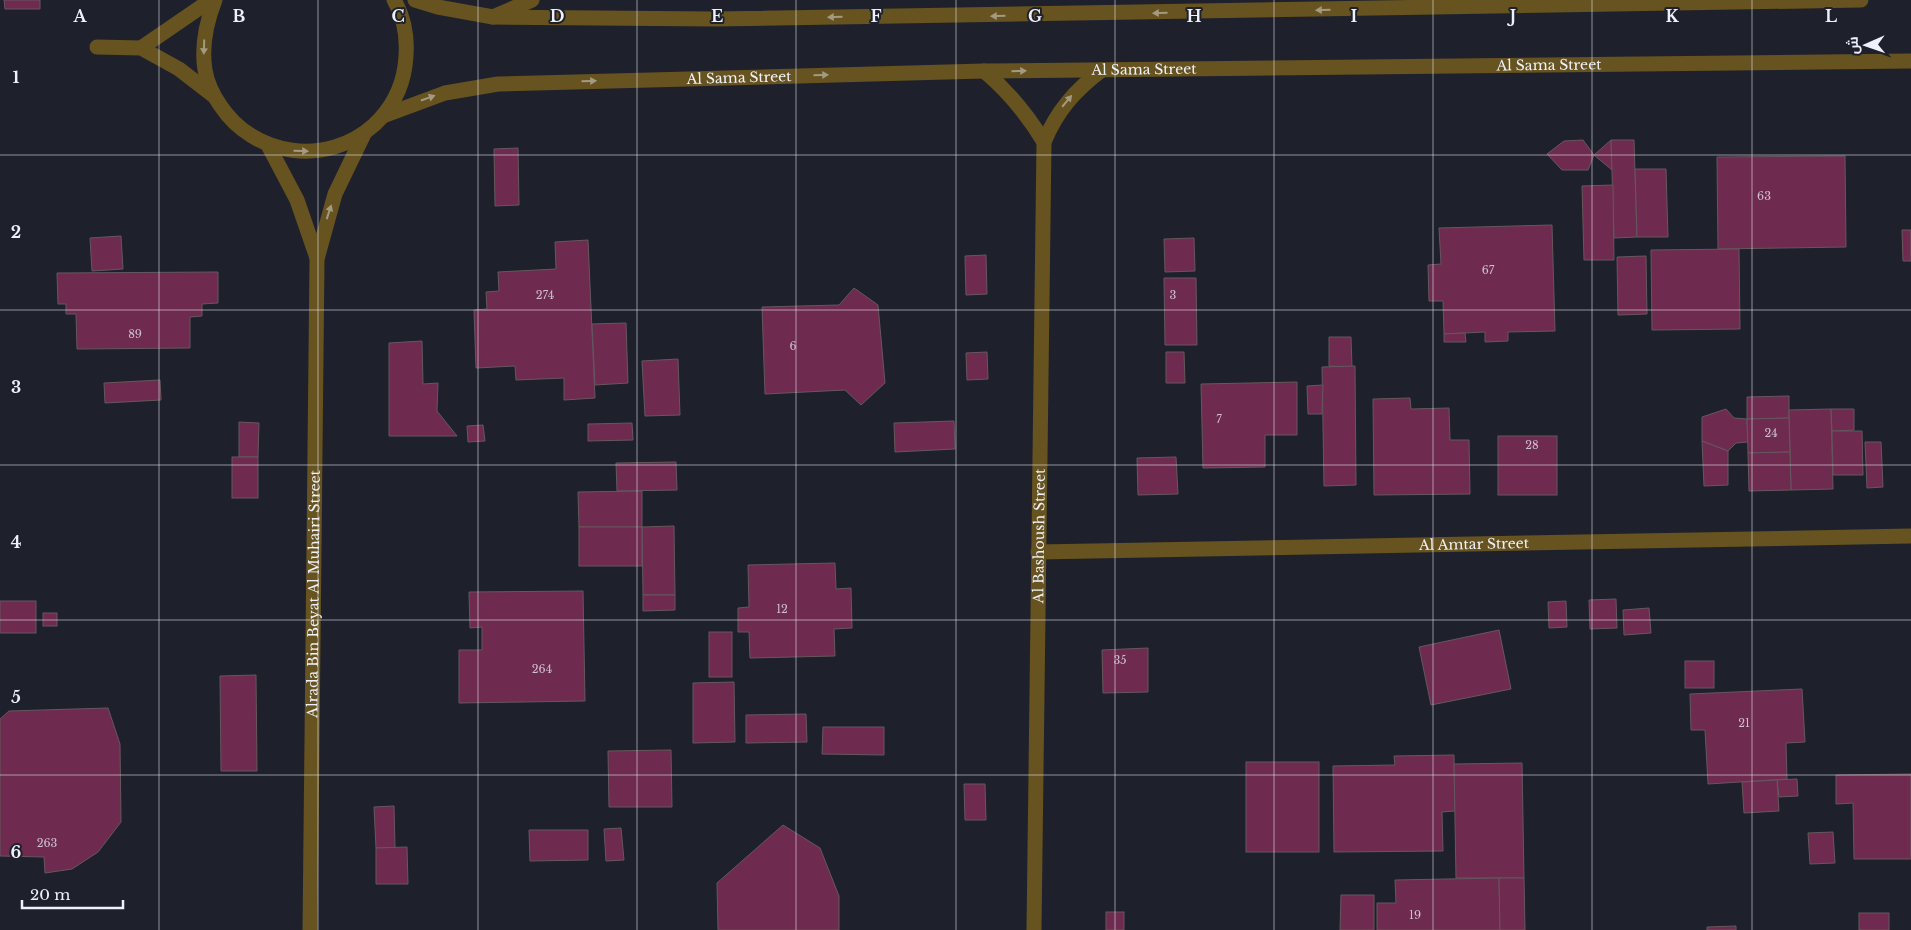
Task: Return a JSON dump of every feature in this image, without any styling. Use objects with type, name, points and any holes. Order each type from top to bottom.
[{"type":"street","points":[[141,48],[211,0]]},
{"type":"street","points":[[215,0],[206,22],[203,47],[205,72],[214,96],[227,116],[246,134],[268,145],[292,152],[318,152],[342,145],[364,134],[383,116],[396,97],[404,76],[407,52],[405,29],[394,0]]},
{"type":"street","points":[[415,0],[438,7],[493,17],[715,19],[1862,0]]},
{"type":"street","points":[[493,17],[532,0]]},
{"type":"street","points":[[97,47],[141,48],[179,69],[214,96]]},
{"type":"street","name":"Al Sama Street","points":[[383,116],[445,93],[498,84],[984,71],[1911,61]]},
{"type":"street","name":"Al Bashoush Street","points":[[1034,930],[1044,142],[1051,124],[1067,101],[1087,81],[1102,70]]},
{"type":"street","points":[[984,71],[1023,110],[1044,142]]},
{"type":"street","name":"Alrada Bin Beyat Al Muhairi Street","points":[[310,930],[317,259],[335,194],[364,134]]},
{"type":"street","name":"Alrada Bin Beyat Al Muhairi Street","points":[[268,145],[297,200],[317,259]]},
{"type":"street","name":"Al Amtar Street","points":[[1038,552],[1911,536]]},
{"type":"building","points":[[4,0],[40,0],[40,9],[5,9]]},
{"type":"building","points":[[1583,140],[1594,155],[1588,170],[1562,170],[1547,154],[1564,141]]},
{"type":"building","points":[[1611,140],[1612,170],[1594,155]]},
{"type":"building","points":[[1611,140],[1634,140],[1637,237],[1614,238]]},
{"type":"building","points":[[518,148],[519,205],[495,206],[494,149]]},
{"type":"building","points":[[1845,156],[1846,247],[1718,249],[1717,157]]},
{"type":"building","points":[[1635,169],[1666,169],[1668,237],[1637,237]]},
{"type":"building","points":[[1613,185],[1614,260],[1584,260],[1582,186]]},
{"type":"building","points":[[1552,225],[1555,331],[1508,332],[1508,341],[1485,342],[1485,332],[1444,334],[1443,301],[1429,301],[1428,265],[1441,264],[1439,228]]},
{"type":"building","points":[[1902,230],[1911,230],[1911,261],[1903,261]]},
{"type":"building","points":[[121,236],[123,269],[92,271],[90,238]]},
{"type":"building","points":[[1194,238],[1195,271],[1165,272],[1164,239]]},
{"type":"building","points":[[588,240],[595,398],[564,400],[564,378],[516,380],[515,366],[476,368],[474,310],[487,309],[486,292],[499,291],[498,272],[556,269],[555,242]]},
{"type":"building","points":[[1739,249],[1740,329],[1652,330],[1651,250]]},
{"type":"building","points":[[986,255],[987,294],[966,295],[965,256]]},
{"type":"building","points":[[1646,256],[1647,314],[1618,315],[1617,257]]},
{"type":"building","points":[[218,272],[218,303],[202,304],[202,316],[190,317],[190,348],[77,349],[76,314],[66,314],[66,304],[58,304],[57,273]]},
{"type":"building","points":[[1164,278],[1196,278],[1197,345],[1165,345]]},
{"type":"building","points":[[854,288],[878,305],[885,383],[861,405],[845,390],[765,394],[762,307],[839,305]]},
{"type":"building","points":[[626,323],[628,383],[595,385],[592,324]]},
{"type":"building","points":[[1465,333],[1466,342],[1444,342],[1444,334]]},
{"type":"building","points":[[1329,337],[1351,337],[1352,367],[1329,366]]},
{"type":"building","points":[[422,341],[423,384],[438,383],[437,411],[457,436],[389,436],[389,343]]},
{"type":"building","points":[[987,352],[988,379],[967,380],[966,353]]},
{"type":"building","points":[[1166,352],[1184,352],[1185,383],[1166,383]]},
{"type":"building","points":[[678,359],[680,415],[645,416],[642,361]]},
{"type":"building","points":[[1355,366],[1356,485],[1324,486],[1322,367]]},
{"type":"building","points":[[160,380],[161,400],[105,403],[104,383]]},
{"type":"building","points":[[1297,382],[1297,435],[1265,435],[1265,467],[1203,468],[1201,384]]},
{"type":"building","points":[[1323,385],[1322,414],[1308,414],[1307,386]]},
{"type":"building","points":[[1789,396],[1789,418],[1747,419],[1747,397]]},
{"type":"building","points":[[1410,398],[1411,409],[1449,408],[1450,440],[1469,440],[1470,494],[1374,495],[1373,399]]},
{"type":"building","points":[[1726,409],[1734,418],[1747,419],[1748,442],[1736,443],[1728,451],[1702,441],[1702,417]]},
{"type":"building","points":[[1831,409],[1833,489],[1791,490],[1789,410]]},
{"type":"building","points":[[1831,409],[1854,409],[1854,430],[1832,431]]},
{"type":"building","points":[[1789,418],[1790,452],[1748,453],[1747,419]]},
{"type":"building","points":[[954,421],[955,449],[895,452],[894,423]]},
{"type":"building","points":[[239,422],[259,423],[258,457],[239,457]]},
{"type":"building","points":[[632,423],[633,440],[588,441],[588,424]]},
{"type":"building","points":[[483,425],[485,441],[468,442],[467,426]]},
{"type":"building","points":[[1832,431],[1862,431],[1863,475],[1833,475]]},
{"type":"building","points":[[1498,436],[1557,436],[1557,495],[1498,495]]},
{"type":"building","points":[[1702,441],[1728,451],[1728,485],[1704,486]]},
{"type":"building","points":[[1865,442],[1881,442],[1883,487],[1867,488]]},
{"type":"building","points":[[1790,452],[1791,490],[1749,491],[1748,453]]},
{"type":"building","points":[[232,457],[258,457],[258,498],[232,498]]},
{"type":"building","points":[[1176,457],[1178,494],[1138,495],[1137,458]]},
{"type":"building","points":[[676,462],[677,490],[617,491],[616,463]]},
{"type":"building","points":[[642,491],[642,527],[579,527],[578,492]]},
{"type":"building","points":[[674,526],[675,595],[643,595],[642,527]]},
{"type":"building","points":[[579,527],[642,527],[642,566],[579,566]]},
{"type":"building","points":[[835,563],[836,589],[851,588],[852,628],[834,629],[835,656],[750,658],[749,632],[738,632],[738,608],[749,607],[748,565]]},
{"type":"building","points":[[583,591],[585,701],[459,703],[459,650],[482,650],[482,627],[470,628],[469,592]]},
{"type":"building","points":[[643,595],[675,595],[675,610],[643,611]]},
{"type":"building","points":[[1616,599],[1617,628],[1590,629],[1589,600]]},
{"type":"building","points":[[0,601],[36,601],[36,633],[0,633]]},
{"type":"building","points":[[1566,601],[1567,627],[1549,628],[1548,602]]},
{"type":"building","points":[[1649,608],[1651,633],[1624,635],[1623,610]]},
{"type":"building","points":[[43,613],[57,613],[57,626],[43,626]]},
{"type":"building","points":[[1499,630],[1511,689],[1431,705],[1419,647]]},
{"type":"building","points":[[709,632],[732,632],[732,677],[709,677]]},
{"type":"building","points":[[1148,648],[1148,692],[1103,693],[1102,650]]},
{"type":"building","points":[[1685,661],[1714,661],[1714,688],[1685,688]]},
{"type":"building","points":[[256,675],[257,771],[221,771],[220,676]]},
{"type":"building","points":[[734,682],[735,742],[693,743],[693,683]]},
{"type":"building","points":[[1802,689],[1805,742],[1786,743],[1787,779],[1708,784],[1705,730],[1691,730],[1690,694]]},
{"type":"building","points":[[108,708],[120,744],[121,822],[98,852],[72,869],[45,873],[44,857],[0,856],[0,719],[9,711]]},
{"type":"building","points":[[806,714],[807,742],[746,743],[746,715]]},
{"type":"building","points":[[823,727],[884,727],[884,755],[822,754]]},
{"type":"building","points":[[671,750],[672,807],[609,807],[608,751]]},
{"type":"building","points":[[1454,755],[1455,811],[1442,812],[1443,851],[1334,852],[1333,766],[1395,765],[1394,756]]},
{"type":"building","points":[[1246,762],[1319,762],[1319,852],[1246,852]]},
{"type":"building","points":[[1522,763],[1524,878],[1456,878],[1454,764]]},
{"type":"building","points":[[1911,774],[1911,859],[1854,859],[1853,803],[1836,804],[1836,775]]},
{"type":"building","points":[[1797,779],[1798,796],[1779,797],[1777,780]]},
{"type":"building","points":[[1777,780],[1779,811],[1744,813],[1742,782]]},
{"type":"building","points":[[964,784],[985,784],[986,820],[965,820]]},
{"type":"building","points":[[394,806],[395,848],[376,848],[374,807]]},
{"type":"building","points":[[783,825],[820,848],[839,896],[839,930],[718,930],[717,883]]},
{"type":"building","points":[[621,828],[624,860],[606,861],[604,829]]},
{"type":"building","points":[[529,830],[588,830],[588,860],[530,861]]},
{"type":"building","points":[[1833,832],[1835,863],[1810,864],[1808,833]]},
{"type":"building","points":[[407,847],[408,884],[376,884],[376,848]]},
{"type":"building","points":[[1499,878],[1500,930],[1377,930],[1377,903],[1396,903],[1395,880]]},
{"type":"building","points":[[1499,878],[1524,878],[1525,930],[1500,930]]},
{"type":"building","points":[[1341,895],[1374,895],[1374,930],[1340,930]]},
{"type":"building","points":[[1106,912],[1124,912],[1124,930],[1106,930]]},
{"type":"building","points":[[1859,913],[1889,913],[1889,930],[1859,930]]},
{"type":"building","points":[[1736,926],[1736,930],[1707,930],[1707,927]]}]
